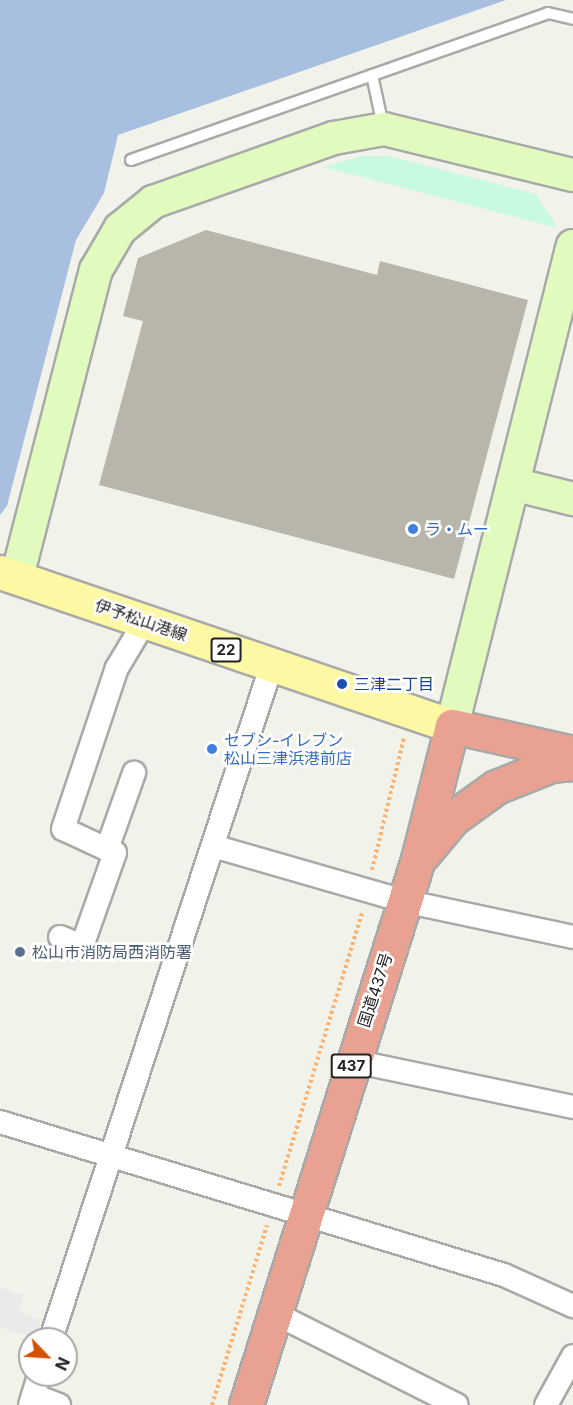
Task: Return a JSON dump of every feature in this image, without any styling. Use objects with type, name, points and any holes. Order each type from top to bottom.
[{"type":"highway","points":[[452,726],[573,753]]},
{"type":"highway","name":"国道437号","points":[[246,1405],[278,1315],[306,1212],[418,859],[452,726]]},
{"type":"highway","points":[[418,859],[453,818],[496,787],[551,765],[573,763]]},
{"type":"main road","name":"伊予松山港線","points":[[8,574],[271,667],[452,726]]},
{"type":"street","points":[[8,574],[96,270],[120,229],[153,202],[334,138],[384,129],[573,175]]},
{"type":"street","points":[[452,726],[573,246]]},
{"type":"street","points":[[513,484],[573,499]]},
{"type":"street","points":[[60,937],[82,946],[115,853],[63,829],[117,668],[145,621]]},
{"type":"street","points":[[55,1327],[271,667]]},
{"type":"street","points":[[107,849],[134,773]]},
{"type":"street","points":[[213,846],[404,901],[573,937]]},
{"type":"street","points":[[353,1061],[573,1107]]},
{"type":"street","points":[[0,1122],[111,1158],[306,1212],[504,1275],[573,1306]]},
{"type":"street","points":[[278,1315],[457,1405]]},
{"type":"street","points":[[546,1405],[573,1356]]},
{"type":"street","points":[[34,1392],[59,1405]]},
{"type":"lane","points":[[131,160],[548,13],[573,19]]},
{"type":"lane","points":[[372,75],[384,129]]},
{"type":"path","points":[[371,876],[405,738],[397,730]]},
{"type":"path","points":[[276,1196],[365,899]]},
{"type":"path","points":[[212,1405],[269,1219]]},
{"type":"green space","points":[[362,156],[388,156],[535,194],[558,228],[324,167]]},
{"type":"shaded area","points":[[0,1288],[24,1295],[19,1311],[41,1320],[38,1327],[18,1327],[18,1333],[0,1327]]},
{"type":"water","points":[[0,0],[506,0],[118,135],[104,193],[76,240],[7,506],[0,515]]},
{"type":"building","points":[[206,230],[377,275],[380,261],[528,300],[454,579],[99,485],[143,321],[123,316],[138,258]]},
{"type":"place","name":"ラ・ムー","points":[[413,529]]},
{"type":"place","name":"三津二丁目","points":[[342,684]]},
{"type":"place","name":"セブン-イレブン 松山三津浜港前店","points":[[212,749]]},
{"type":"place","name":"松山市消防局西消防署","points":[[20,952]]}]
